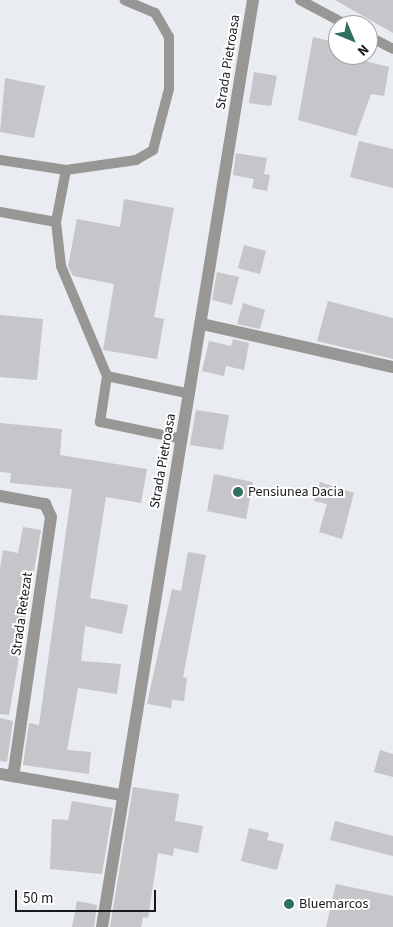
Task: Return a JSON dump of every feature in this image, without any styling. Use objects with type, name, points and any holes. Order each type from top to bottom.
[{"type":"street","name":"Strada Pietroasa","points":[[102,927],[122,795],[202,324],[253,0]]},
{"type":"street","points":[[202,324],[393,367]]},
{"type":"street","name":"Strada Retezat","points":[[0,498],[45,504],[51,517],[6,775]]},
{"type":"street","points":[[6,775],[122,795]]},
{"type":"lane","points":[[0,160],[66,170],[136,160],[153,150],[169,89],[169,37],[155,13],[125,0]]},
{"type":"lane","points":[[300,0],[328,15]]},
{"type":"lane","points":[[378,41],[393,49]]},
{"type":"lane","points":[[66,170],[56,222],[61,266],[107,376],[100,422],[182,439]]},
{"type":"lane","points":[[0,212],[56,222]]},
{"type":"lane","points":[[107,376],[190,394]]},
{"type":"building","points":[[335,0],[393,0],[393,33],[378,24],[378,15],[361,15]]},
{"type":"building","points":[[313,37],[328,41],[328,65],[378,64],[389,67],[384,96],[371,94],[356,136],[298,120]]},
{"type":"building","points":[[254,72],[277,76],[271,106],[249,103]]},
{"type":"building","points":[[5,78],[45,86],[34,138],[0,132]]},
{"type":"building","points":[[359,141],[393,149],[393,188],[350,177]]},
{"type":"building","points":[[236,153],[267,158],[264,174],[270,175],[267,191],[252,188],[254,179],[233,175]]},
{"type":"building","points":[[124,199],[174,208],[154,317],[164,319],[157,359],[103,350],[114,284],[73,276],[68,266],[77,219],[120,227]]},
{"type":"building","points":[[244,245],[266,251],[260,274],[238,268]]},
{"type":"building","points":[[217,272],[239,277],[232,305],[212,300]]},
{"type":"building","points":[[328,301],[393,318],[393,359],[317,341]]},
{"type":"building","points":[[243,303],[265,310],[260,329],[237,324]]},
{"type":"building","points":[[0,315],[43,319],[37,380],[0,377]]},
{"type":"building","points":[[233,339],[249,343],[244,370],[226,366],[224,376],[202,371],[209,341],[231,346]]},
{"type":"building","points":[[196,410],[229,415],[223,450],[190,445]]},
{"type":"building","points":[[0,423],[62,429],[60,455],[147,469],[141,503],[106,497],[90,598],[128,605],[122,634],[85,626],[81,661],[121,664],[117,694],[78,688],[67,750],[91,752],[89,774],[23,765],[29,723],[39,725],[72,489],[10,483],[11,473],[0,472]]},
{"type":"building","points":[[214,474],[253,482],[246,519],[207,511]]},
{"type":"building","points":[[320,482],[354,493],[342,539],[319,532],[327,504],[314,501]]},
{"type":"building","points":[[23,527],[41,530],[9,715],[0,714],[0,568],[3,550],[18,553]]},
{"type":"building","points":[[188,552],[206,555],[183,677],[187,678],[184,701],[172,700],[171,708],[147,704],[172,589],[181,591]]},
{"type":"building","points":[[0,718],[13,721],[7,762],[0,761]]},
{"type":"building","points":[[380,750],[393,754],[393,777],[374,772]]},
{"type":"building","points":[[133,787],[179,794],[175,821],[203,826],[198,853],[174,848],[173,856],[158,853],[148,918],[143,917],[141,927],[110,927]]},
{"type":"building","points":[[72,801],[113,808],[102,874],[50,869],[52,819],[68,820]]},
{"type":"building","points":[[335,821],[393,836],[393,856],[330,840]]},
{"type":"building","points":[[249,828],[269,833],[267,840],[284,844],[277,870],[241,861]]},
{"type":"building","points":[[336,884],[393,896],[393,927],[326,927]]},
{"type":"building","points":[[77,901],[97,905],[94,927],[72,927]]},
{"type":"place","name":"Pensiunea Dacia","points":[[238,492]]},
{"type":"place","name":"Bluemarcos","points":[[289,904]]}]
